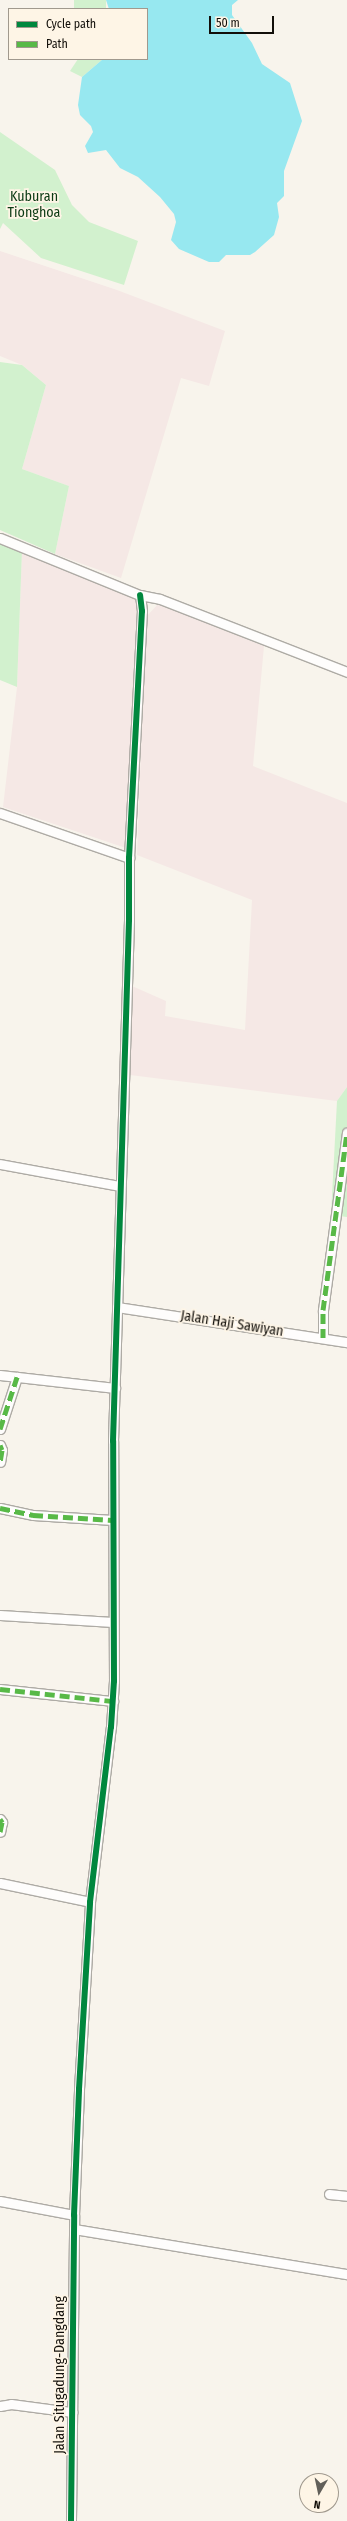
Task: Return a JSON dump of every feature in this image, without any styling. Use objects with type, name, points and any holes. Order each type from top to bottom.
[{"type":"street","points":[[0,538],[129,588],[140,595],[160,599],[347,672]]},
{"type":"street","name":"Jalan Situgadung-Dangdang","points":[[71,2521],[74,2216],[90,1902],[113,1701],[115,1388],[129,920],[129,858],[142,611],[140,595]]},
{"type":"street","points":[[0,813],[129,858]]},
{"type":"street","points":[[323,1338],[323,1310],[347,1133]]},
{"type":"street","points":[[0,1164],[120,1186]]},
{"type":"street","name":"Jalan Haji Sawiyan","points":[[117,1307],[347,1342]]},
{"type":"street","points":[[0,1375],[115,1388]]},
{"type":"street","points":[[0,1429],[17,1377]]},
{"type":"street","points":[[0,1445],[2,1450],[0,1462]]},
{"type":"street","points":[[0,1508],[33,1515],[113,1520]]},
{"type":"street","points":[[0,1615],[113,1622]]},
{"type":"street","points":[[0,1689],[113,1701]]},
{"type":"street","points":[[0,1819],[2,1822],[0,1832]]},
{"type":"street","points":[[0,1883],[90,1902]]},
{"type":"street","points":[[329,2194],[347,2196]]},
{"type":"street","points":[[0,2201],[74,2216]]},
{"type":"street","points":[[74,2229],[347,2274]]},
{"type":"street","points":[[0,2406],[11,2404],[72,2412]]},
{"type":"shaded area","points":[[0,251],[117,290],[225,331],[209,386],[181,378],[121,578],[55,554],[69,486],[22,469],[46,385],[22,365],[0,356]]},
{"type":"shaded area","points":[[22,550],[130,593],[137,601],[126,848],[3,807],[17,687]]},
{"type":"shaded area","points":[[159,603],[264,646],[253,766],[347,803],[347,1087],[337,1101],[130,1075],[132,986],[166,1001],[165,1016],[245,1030],[252,900],[137,855],[146,617]]},
{"type":"green space","points":[[74,0],[106,0],[106,8],[74,8]]},
{"type":"green space","points":[[77,60],[102,60],[82,77],[70,71]]},
{"type":"green space","name":"Kuburan Tionghoa","points":[[0,132],[55,170],[72,205],[89,222],[138,241],[124,285],[41,258],[3,223],[0,229]]},
{"type":"green space","points":[[0,362],[22,365],[46,385],[22,469],[69,486],[55,554],[0,530]]},
{"type":"green space","points":[[0,542],[22,550],[17,687],[0,680]]},
{"type":"green space","points":[[347,1087],[347,1217],[331,1215],[337,1101]]},
{"type":"water","points":[[106,0],[238,0],[232,5],[232,15],[252,43],[262,64],[290,83],[302,121],[284,171],[284,196],[277,203],[279,217],[274,235],[250,255],[226,255],[219,262],[209,262],[179,249],[171,240],[176,222],[174,214],[160,197],[138,177],[120,168],[106,150],[88,153],[85,146],[93,132],[91,126],[80,115],[78,105],[82,77],[102,60],[148,60],[148,8],[109,8]]},
{"type":"marked path","points":[[323,1338],[323,1310],[347,1133]]},
{"type":"marked path","points":[[0,1429],[17,1377]]},
{"type":"marked path","points":[[0,1445],[2,1450],[0,1462]]},
{"type":"marked path","points":[[0,1508],[33,1515],[113,1520]]},
{"type":"marked path","points":[[0,1689],[113,1701]]},
{"type":"marked path","points":[[0,1819],[2,1822],[0,1832]]},
{"type":"cycle path","points":[[71,2521],[74,2215],[79,2089],[90,1902],[111,1727],[114,1681],[113,1441],[129,920],[129,858],[142,611],[140,595]]}]
